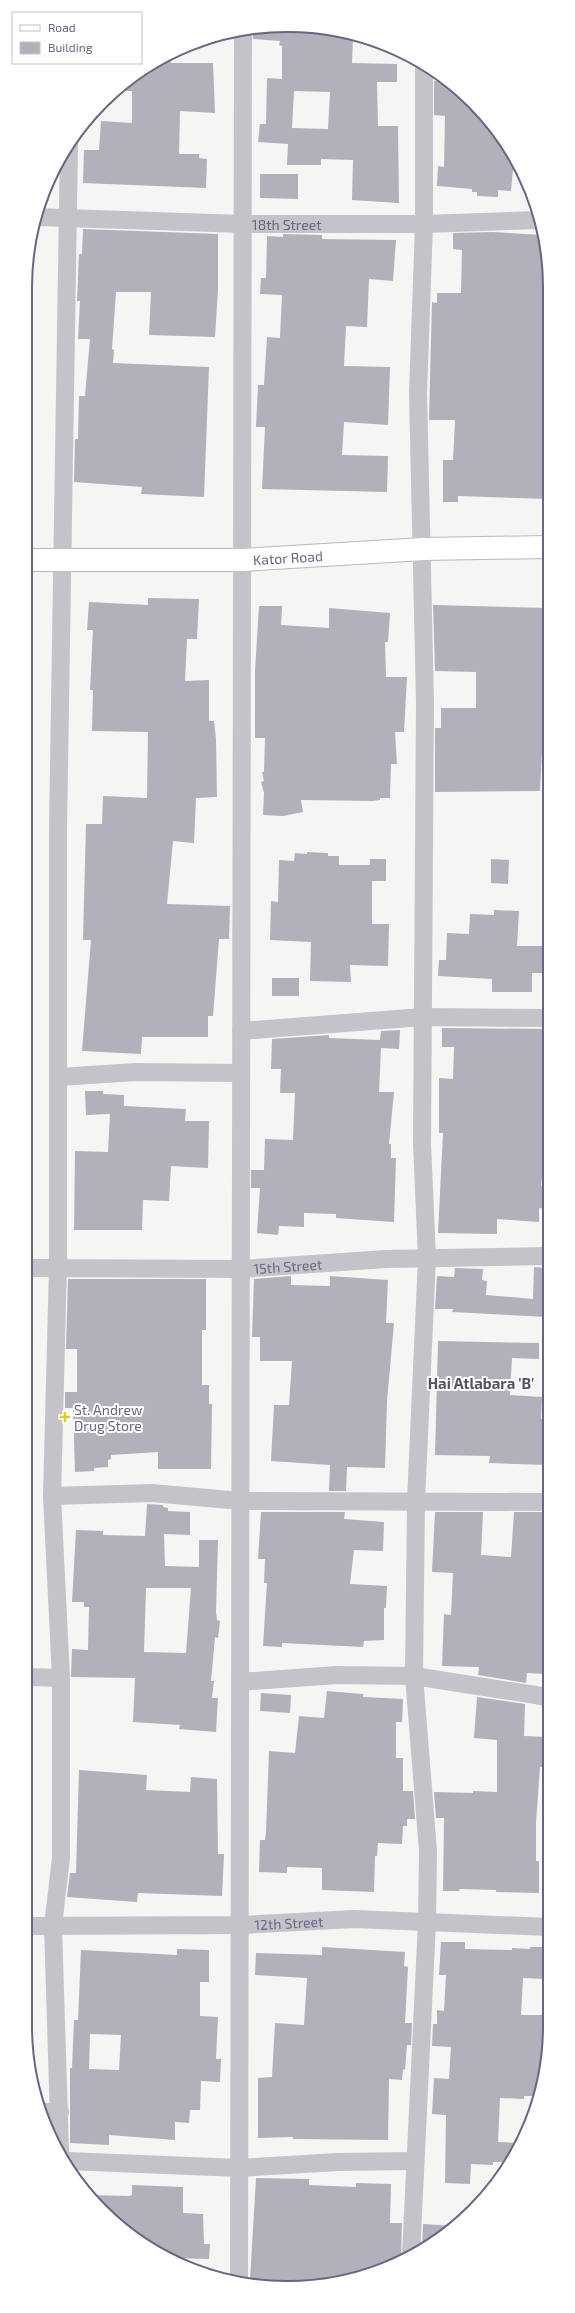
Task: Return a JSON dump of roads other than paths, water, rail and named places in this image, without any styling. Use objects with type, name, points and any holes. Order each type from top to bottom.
[{"type":"main road","name":"Kator Road","points":[[32,560],[242,560],[423,549],[543,547]]},
{"type":"street","points":[[239,2276],[241,1925],[240,1682],[243,36]]},
{"type":"street","points":[[411,2249],[427,1922],[428,1851],[414,1676],[416,1501],[427,1258],[422,1143],[425,702],[423,549],[418,393],[424,224],[424,72]]},
{"type":"street","points":[[60,2142],[54,1926],[61,1858],[61,1678],[52,1496],[58,1267],[58,829],[69,155]]},
{"type":"street","name":"18th Street","points":[[42,217],[242,224],[424,224],[534,220]]},
{"type":"street","points":[[241,1031],[423,1016],[543,1018]]},
{"type":"street","points":[[59,1077],[136,1072],[241,1073]]},
{"type":"street","name":"15th Street","points":[[32,1268],[241,1269],[386,1259],[543,1256]]},
{"type":"street","points":[[52,1496],[152,1493],[241,1501],[543,1502]]},
{"type":"street","points":[[240,1682],[337,1675],[414,1676],[543,1696]]},
{"type":"street","points":[[32,1677],[61,1678]]},
{"type":"street","name":"12th Street","points":[[32,1926],[241,1925],[354,1919],[543,1927]]},
{"type":"street","points":[[47,2112],[60,2112]]},
{"type":"street","points":[[71,2160],[239,2168],[338,2162],[415,2161]]},
{"type":"place","name":"St. Andrew Drug Store","points":[[65,1417]]},
{"type":"district","name":"Hai Atlabara 'B'","points":[[481,1383]]}]
